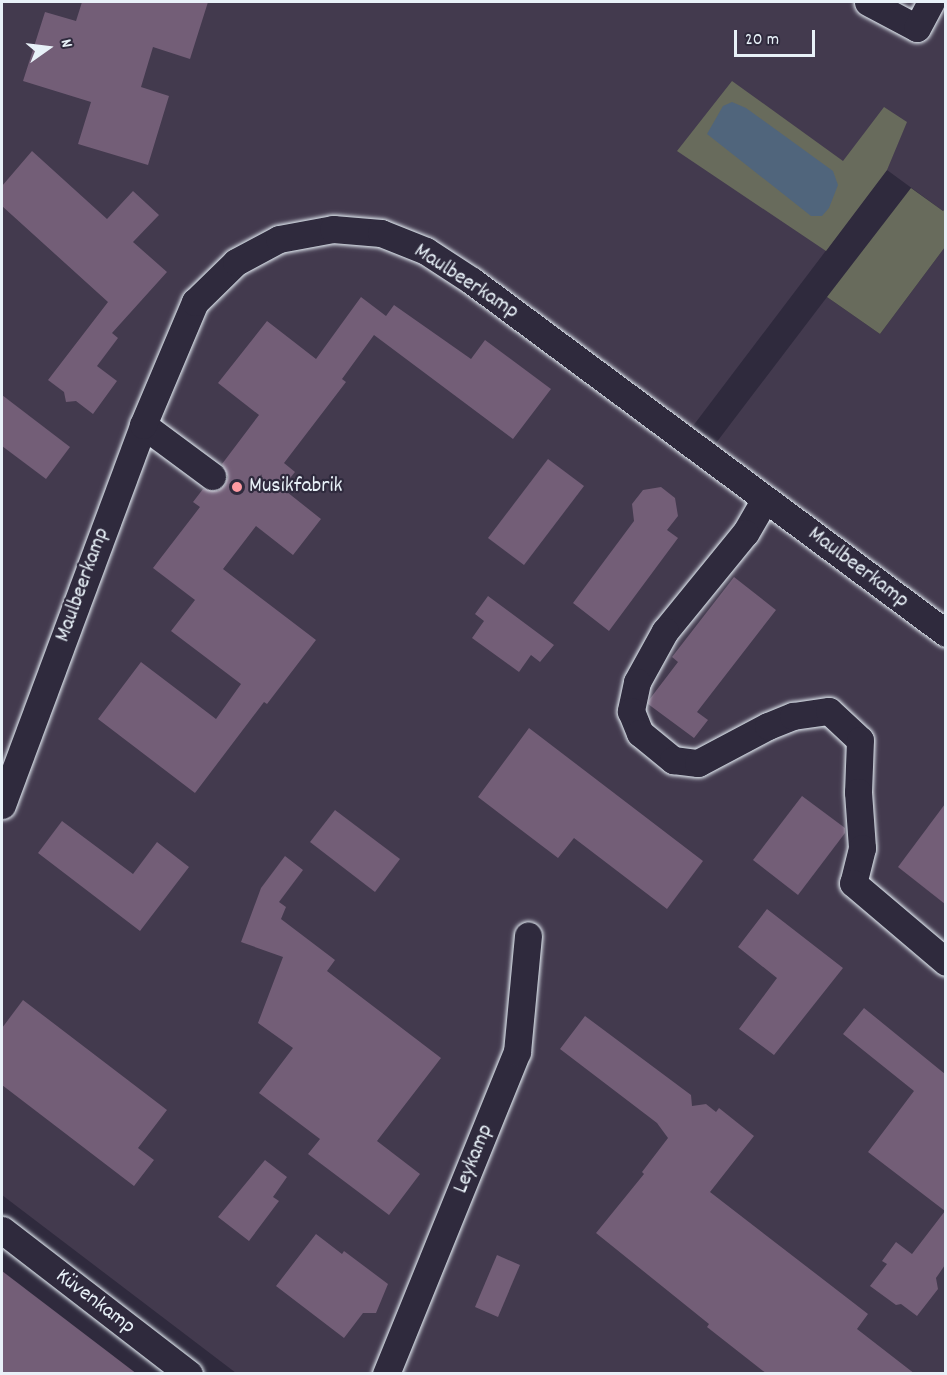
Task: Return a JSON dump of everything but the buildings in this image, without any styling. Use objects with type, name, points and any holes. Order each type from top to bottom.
[{"type":"street","points":[[868,2],[917,28],[931,2]]},
{"type":"street","name":"Maulbeerkamp","points":[[2,805],[143,425],[195,302],[236,262],[279,239],[333,229],[381,233],[426,250],[472,281],[945,633]]},
{"type":"street","points":[[143,425],[212,476]]},
{"type":"street","points":[[765,499],[745,533],[665,630],[637,682],[631,711],[640,733],[673,760],[698,763],[768,726],[794,716],[829,711],[860,740],[858,792],[862,848],[852,883],[945,962]]},
{"type":"street","name":"Leykamp","points":[[386,1374],[517,1052],[528,936]]},
{"type":"street","name":"Küvenkamp","points":[[2,1230],[189,1374]]},
{"type":"shaded area","points":[[2,2],[945,2],[945,209],[943,211],[887,170],[693,426],[716,443],[827,297],[880,334],[945,247],[945,1373],[236,1373],[2,1195]]},
{"type":"green space","points":[[732,81],[843,161],[884,107],[907,122],[887,170],[826,251],[677,151]]},
{"type":"green space","points":[[911,188],[943,211],[945,209],[945,247],[880,334],[827,297]]},
{"type":"water","points":[[732,102],[746,108],[833,171],[838,185],[829,208],[822,216],[811,216],[707,134],[723,106]]},
{"type":"place","name":"Musikfabrik","points":[[237,487]]}]
